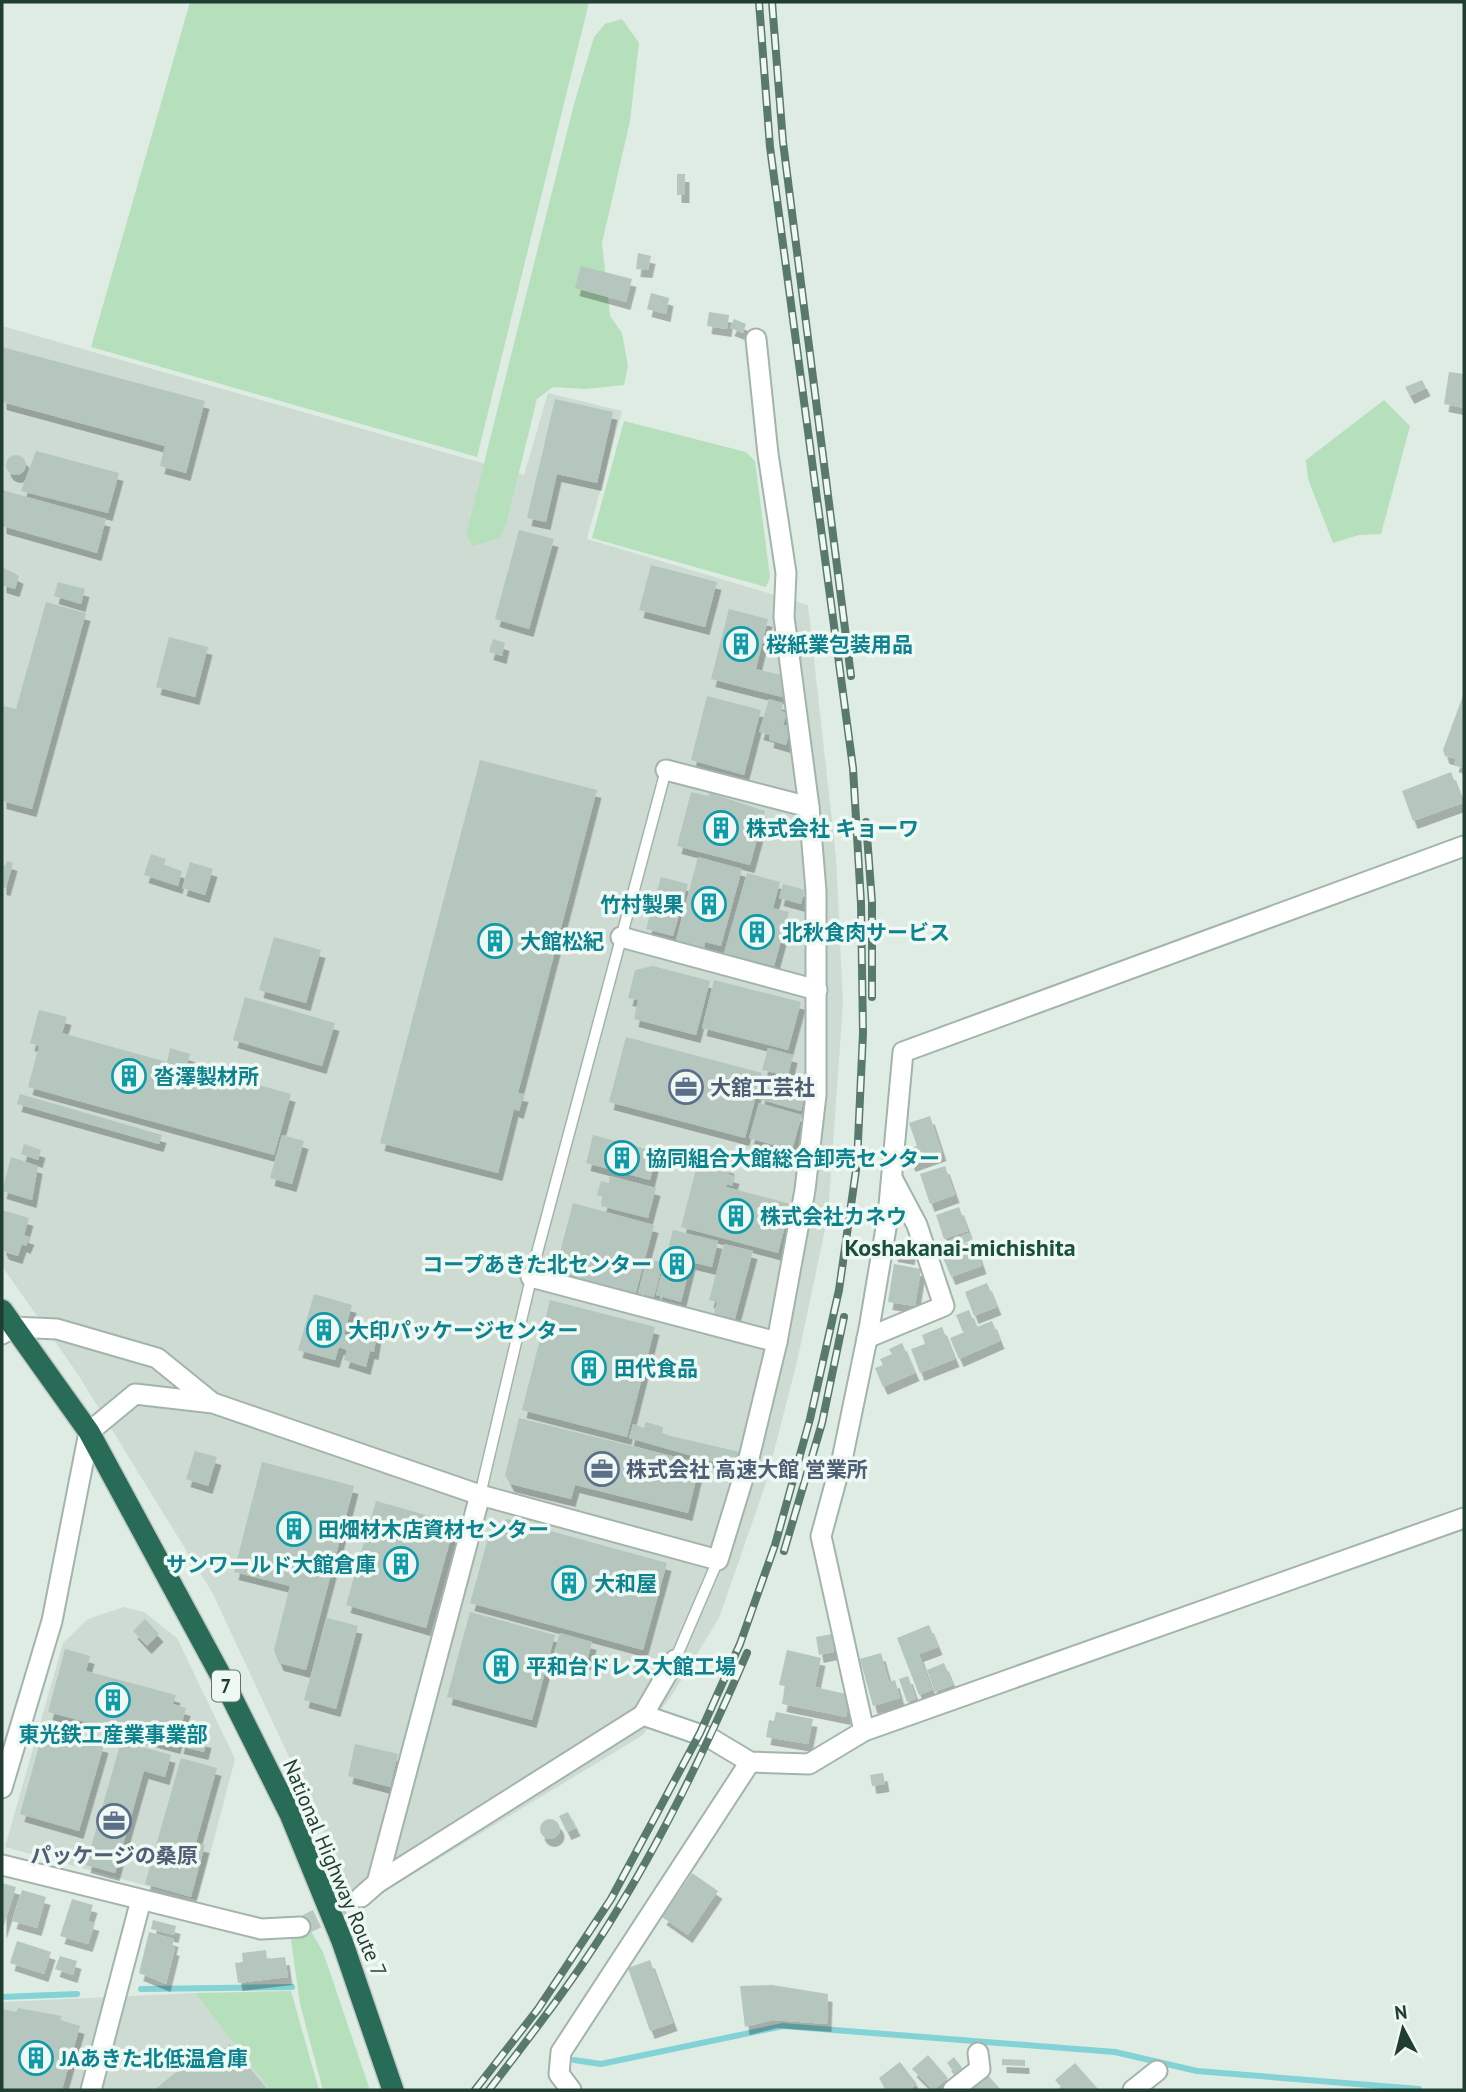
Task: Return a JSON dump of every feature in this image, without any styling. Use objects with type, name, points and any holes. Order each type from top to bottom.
[{"type":"highway","name":"National Highway Route 7","points":[[6,1324],[89,1432],[221,1676],[290,1814],[342,1941],[393,2090]]},
{"type":"street","points":[[2,1788],[52,1621],[89,1432],[135,1394],[213,1403],[480,1495],[718,1560],[748,1462],[777,1342],[805,1190],[816,1095],[816,891],[809,807],[784,617],[786,573],[768,454],[756,339]]},
{"type":"street","points":[[666,770],[809,807]]},
{"type":"street","points":[[864,1731],[821,1536],[842,1455],[867,1338],[891,1177],[903,1052],[1464,846]]},
{"type":"street","points":[[621,937],[817,990]]},
{"type":"street","points":[[867,1338],[944,1306],[916,1225],[891,1177]]},
{"type":"street","points":[[531,1278],[777,1342]]},
{"type":"street","points":[[6,1324],[57,1329],[157,1358],[213,1403]]},
{"type":"street","points":[[377,1883],[480,1495]]},
{"type":"street","points":[[643,1715],[710,1738],[750,1762],[810,1764],[864,1731],[1464,1518]]},
{"type":"street","points":[[361,1897],[377,1883],[643,1715],[675,1660]]},
{"type":"street","points":[[571,2090],[559,2074],[561,2052],[750,1762]]},
{"type":"street","points":[[2,1865],[261,1929],[300,1927]]},
{"type":"street","points":[[91,2090],[141,1899]]},
{"type":"street","points":[[953,2090],[980,2069],[978,2053]]},
{"type":"street","points":[[1133,2090],[1157,2071]]},
{"type":"lane","points":[[480,1495],[531,1278],[666,770]]},
{"type":"lane","points":[[675,1660],[718,1560]]},
{"type":"shaded area","points":[[2,326],[524,475],[548,393],[622,411],[587,539],[808,605],[836,857],[843,1003],[828,1215],[797,1362],[765,1486],[719,1618],[674,1692],[643,1735],[359,1907],[213,1594],[77,1373],[2,1266]]},
{"type":"shaded area","points":[[124,1607],[144,1612],[177,1638],[235,1759],[198,1900],[5,1847],[63,1643],[88,1619]]},
{"type":"shaded area","points":[[195,1993],[270,2090],[2,2090],[2,2002]]},
{"type":"green space","points":[[190,2],[589,2],[477,457],[91,347]]},
{"type":"green space","points":[[622,19],[639,43],[630,121],[602,243],[610,316],[622,333],[628,366],[624,385],[585,389],[553,387],[537,399],[507,521],[500,538],[473,546],[466,535],[574,104],[594,37],[605,24]]},
{"type":"green space","points":[[1384,400],[1410,426],[1381,534],[1359,535],[1333,543],[1308,479],[1306,460]]},
{"type":"green space","points":[[624,421],[746,452],[755,461],[770,577],[766,587],[592,538]]},
{"type":"green space","points":[[311,1931],[323,1952],[370,2090],[323,2090],[300,2004],[291,1940],[297,1934]]},
{"type":"green space","points":[[291,1991],[319,2090],[270,2090],[195,1993]]},
{"type":"building","points":[[677,174],[685,174],[685,195],[677,195]]},
{"type":"building","points":[[638,253],[651,256],[648,270],[636,269]]},
{"type":"building","points":[[581,266],[632,279],[626,302],[575,288]]},
{"type":"building","points":[[651,293],[669,298],[666,314],[647,309]]},
{"type":"building","points":[[709,312],[729,315],[727,329],[707,326]]},
{"type":"building","points":[[734,319],[746,324],[743,333],[730,328]]},
{"type":"building","points":[[2,347],[205,401],[186,473],[160,466],[165,446],[2,402]]},
{"type":"building","points":[[1449,372],[1464,374],[1464,408],[1444,404]]},
{"type":"building","points":[[1422,380],[1426,388],[1410,396],[1405,387]]},
{"type":"building","points":[[555,399],[613,412],[597,483],[557,474],[546,522],[527,518]]},
{"type":"building","points":[[36,451],[119,473],[108,513],[21,491]]},
{"type":"building","points":[[16,455],[23,458],[26,465],[23,472],[16,475],[9,472],[6,465],[9,458]]},
{"type":"building","points":[[2,490],[106,519],[97,553],[2,526]]},
{"type":"building","points":[[519,530],[554,539],[529,629],[495,619]]},
{"type":"building","points":[[651,565],[717,582],[705,627],[639,610]]},
{"type":"building","points":[[2,567],[19,576],[15,589],[2,585]]},
{"type":"building","points":[[58,582],[85,589],[81,604],[54,596]]},
{"type":"building","points":[[46,602],[86,613],[32,809],[2,801],[2,711],[3,706],[16,709]]},
{"type":"building","name":"桜紙業包装用品","points":[[729,609],[768,619],[756,669],[781,675],[786,698],[711,679]]},
{"type":"building","points":[[169,637],[208,647],[195,697],[156,687]]},
{"type":"building","points":[[493,639],[505,643],[502,656],[489,652]]},
{"type":"building","points":[[1464,693],[1464,768],[1454,764],[1456,759],[1445,756],[1443,750]]},
{"type":"building","points":[[707,696],[761,710],[744,775],[691,760]]},
{"type":"building","points":[[769,699],[783,703],[781,711],[787,713],[783,725],[791,727],[786,745],[769,740],[770,735],[759,732]]},
{"type":"building","name":"大館松紀","points":[[480,760],[597,790],[518,1093],[524,1094],[519,1111],[514,1109],[498,1173],[380,1143]]},
{"type":"building","points":[[1451,772],[1463,803],[1413,821],[1402,791]]},
{"type":"building","name":"株式会社 キョーワ","points":[[691,792],[708,796],[710,793],[765,811],[750,865],[677,846]]},
{"type":"building","points":[[151,854],[166,859],[164,865],[182,871],[178,886],[144,875]]},
{"type":"building","name":"竹村製果","points":[[698,857],[742,869],[721,946],[705,942],[704,948],[676,940]]},
{"type":"building","points":[[7,861],[13,863],[6,888],[2,887],[2,865],[5,866]]},
{"type":"building","points":[[190,862],[213,869],[205,895],[182,888]]},
{"type":"building","name":"北秋食肉サービス","points":[[747,873],[780,882],[773,908],[789,912],[774,966],[724,953]]},
{"type":"building","points":[[661,877],[688,884],[673,936],[646,929]]},
{"type":"building","points":[[783,884],[805,890],[801,904],[779,898]]},
{"type":"building","points":[[274,937],[321,950],[306,1003],[259,990]]},
{"type":"building","points":[[653,966],[710,981],[696,1035],[634,1019],[638,1000],[628,998],[635,970]]},
{"type":"building","points":[[714,980],[801,1002],[788,1050],[702,1028]]},
{"type":"building","points":[[245,997],[335,1023],[322,1066],[233,1040]]},
{"type":"building","name":"沓澤製材所","points":[[39,1010],[67,1017],[62,1033],[167,1062],[170,1048],[190,1054],[187,1065],[291,1094],[274,1155],[28,1087],[39,1046],[30,1043]]},
{"type":"building","name":"大舘工芸社","points":[[626,1037],[762,1073],[745,1138],[609,1102]]},
{"type":"building","points":[[768,1048],[793,1055],[788,1076],[762,1070]]},
{"type":"building","points":[[795,1085],[807,1088],[801,1111],[759,1099],[763,1086],[792,1094]]},
{"type":"building","points":[[20,1094],[162,1135],[159,1144],[17,1104]]},
{"type":"building","points":[[759,1103],[802,1115],[792,1150],[749,1138]]},
{"type":"building","points":[[930,1116],[942,1153],[911,1164],[906,1150],[917,1146],[909,1123]]},
{"type":"building","points":[[282,1135],[304,1141],[292,1184],[270,1178]]},
{"type":"building","name":"協同組合大館総合卸売センター","points":[[593,1135],[657,1152],[650,1180],[586,1163]]},
{"type":"building","points":[[24,1144],[41,1150],[38,1160],[21,1154]]},
{"type":"building","points":[[11,1157],[38,1166],[32,1200],[2,1191]]},
{"type":"building","name":"株式会社カネウ","points":[[699,1158],[730,1166],[728,1174],[735,1176],[732,1186],[727,1184],[726,1187],[791,1204],[778,1253],[681,1227]]},
{"type":"building","points":[[945,1166],[955,1195],[930,1204],[920,1174]]},
{"type":"building","points":[[610,1176],[656,1188],[648,1218],[601,1206],[604,1197],[597,1195],[601,1181],[609,1183]]},
{"type":"building","points":[[573,1203],[654,1225],[635,1296],[563,1276],[557,1264]]},
{"type":"building","points":[[959,1207],[968,1231],[944,1239],[936,1215]]},
{"type":"building","points":[[2,1210],[29,1218],[24,1235],[30,1237],[26,1246],[22,1244],[18,1256],[5,1252],[2,1247]]},
{"type":"building","name":"コープあきた北センター","points":[[673,1230],[718,1241],[712,1267],[691,1262],[681,1302],[656,1295]]},
{"type":"building","points":[[969,1233],[972,1240],[951,1249],[948,1241]]},
{"type":"building","points":[[974,1243],[982,1266],[951,1277],[942,1255]]},
{"type":"building","name":"コープあきた北センター","points":[[724,1244],[753,1251],[735,1319],[714,1314],[717,1302],[709,1300]]},
{"type":"building","points":[[895,1245],[912,1248],[910,1257],[893,1254]]},
{"type":"building","points":[[647,1258],[663,1263],[654,1297],[638,1293]]},
{"type":"building","points":[[894,1264],[921,1269],[915,1306],[888,1302]]},
{"type":"building","points":[[987,1283],[997,1307],[974,1316],[965,1292]]},
{"type":"building","name":"大印パッケージセンター","points":[[314,1294],[352,1305],[344,1334],[350,1335],[355,1321],[378,1327],[374,1352],[370,1351],[366,1367],[344,1360],[347,1350],[339,1347],[335,1360],[298,1350]]},
{"type":"building","name":"田代食品","points":[[550,1300],[655,1327],[627,1437],[522,1410]]},
{"type":"building","points":[[969,1310],[976,1327],[963,1332],[956,1315]]},
{"type":"building","points":[[992,1321],[1000,1341],[959,1359],[950,1338]]},
{"type":"building","points":[[942,1327],[955,1359],[920,1373],[911,1349],[925,1344],[922,1335]]},
{"type":"building","points":[[902,1343],[915,1373],[883,1387],[875,1368],[883,1365],[880,1359],[892,1354],[889,1349]]},
{"type":"building","name":"株式会社 高速大館 営業所","points":[[519,1418],[700,1463],[688,1513],[575,1485],[571,1499],[510,1484],[505,1475]]},
{"type":"building","points":[[646,1422],[663,1427],[662,1434],[740,1452],[735,1468],[629,1438],[633,1424],[644,1428]]},
{"type":"building","points":[[195,1451],[217,1457],[208,1486],[186,1479]]},
{"type":"building","name":"田畑材木店資材センター","points":[[262,1462],[354,1486],[306,1670],[279,1663],[274,1650],[290,1586],[234,1572]]},
{"type":"building","name":"サンワールド大館倉庫","points":[[376,1501],[455,1523],[426,1628],[346,1605]]},
{"type":"building","name":"大和屋","points":[[507,1519],[667,1563],[643,1650],[470,1603],[489,1535]]},
{"type":"building","name":"平和台ドレス大館工場","points":[[470,1612],[555,1635],[532,1720],[447,1697]]},
{"type":"building","points":[[327,1618],[358,1626],[336,1709],[304,1700]]},
{"type":"building","points":[[145,1619],[159,1634],[147,1646],[133,1631]]},
{"type":"building","points":[[929,1625],[938,1647],[919,1654],[932,1690],[919,1695],[897,1638]]},
{"type":"building","points":[[560,1633],[592,1642],[587,1662],[554,1653]]},
{"type":"building","points":[[832,1634],[834,1652],[819,1655],[816,1637]]},
{"type":"building","name":"東光鉄工産業事業部","points":[[65,1649],[90,1656],[86,1671],[176,1695],[173,1704],[186,1708],[176,1746],[48,1712]]},
{"type":"building","points":[[787,1650],[821,1658],[815,1687],[850,1695],[846,1717],[782,1704],[785,1686],[779,1685]]},
{"type":"building","points":[[881,1653],[889,1682],[895,1680],[900,1698],[873,1706],[860,1659]]},
{"type":"building","points":[[944,1663],[953,1685],[935,1692],[927,1670]]},
{"type":"building","points":[[908,1676],[916,1699],[907,1702],[899,1679]]},
{"type":"building","points":[[776,1712],[813,1719],[808,1744],[766,1737],[769,1720],[774,1721]]},
{"type":"building","points":[[44,1728],[104,1745],[79,1831],[20,1814]]},
{"type":"building","points":[[183,1729],[200,1733],[199,1738],[207,1740],[204,1752],[179,1746]]},
{"type":"building","name":"パッケージの桑原","points":[[121,1741],[171,1755],[165,1777],[144,1771],[115,1873],[86,1865]]},
{"type":"building","points":[[355,1744],[398,1754],[390,1787],[348,1776]]},
{"type":"building","points":[[181,1758],[217,1768],[196,1843],[205,1845],[191,1897],[145,1884]]},
{"type":"building","points":[[883,1773],[885,1784],[872,1786],[870,1775]]},
{"type":"building","points":[[568,1812],[576,1828],[567,1832],[559,1816]]},
{"type":"building","points":[[550,1819],[557,1822],[560,1829],[557,1836],[550,1839],[543,1836],[540,1829],[543,1822]]},
{"type":"building","points":[[692,1873],[718,1891],[688,1935],[662,1917]]},
{"type":"building","points":[[2,1883],[16,1887],[2,1931]]},
{"type":"building","points":[[22,1890],[46,1897],[37,1928],[12,1921]]},
{"type":"building","points":[[72,1899],[93,1905],[88,1921],[95,1923],[88,1944],[60,1936]]},
{"type":"building","points":[[153,1920],[176,1926],[174,1935],[151,1929]]},
{"type":"building","points":[[149,1932],[174,1939],[172,1947],[175,1948],[166,1984],[139,1973]]},
{"type":"building","points":[[17,1941],[51,1952],[44,1974],[10,1963]]},
{"type":"building","points":[[266,1950],[267,1959],[285,1957],[288,1977],[238,1983],[235,1963],[243,1962],[242,1953]]},
{"type":"building","points":[[60,1956],[77,1961],[73,1975],[55,1969]]},
{"type":"building","points":[[650,1960],[673,2023],[650,2031],[628,1968]]},
{"type":"building","points":[[772,1985],[828,1994],[827,2024],[773,2020],[745,2027],[740,1986]]},
{"type":"building","name":"JAあきた北低温倉庫","points":[[18,2008],[62,2016],[60,2020],[80,2026],[62,2090],[2,2090],[2,2009],[16,2012]]},
{"type":"building","points":[[230,2044],[268,2090],[154,2090],[201,2052],[208,2061]]},
{"type":"building","points":[[928,2055],[948,2078],[933,2090],[912,2069]]},
{"type":"building","points":[[954,2057],[963,2069],[956,2075],[947,2063]]},
{"type":"building","points":[[1002,2059],[1025,2060],[1025,2066],[1002,2065]]},
{"type":"building","points":[[900,2062],[917,2084],[909,2090],[886,2090],[879,2078]]},
{"type":"building","points":[[1075,2063],[1099,2090],[1064,2090],[1055,2080]]},
{"type":"building","points":[[985,2072],[1001,2090],[964,2090]]},
{"type":"waterway","points":[[141,1989],[292,1987]]},
{"type":"waterway","points":[[2,1997],[77,1994]]},
{"type":"waterway","points":[[574,2060],[601,2064],[783,2026],[1115,2052],[1197,2071],[1419,2089]]},
{"type":"tunnel","points":[[300,1927],[361,1897]]},
{"type":"railway","points":[[475,2090],[538,2009],[611,1899],[700,1733],[740,1644],[775,1545],[810,1419],[839,1290],[857,1163],[863,1033],[861,903],[853,768],[770,147],[759,2]]},
{"type":"railway","points":[[772,2],[783,142],[851,676]]},
{"type":"railway","points":[[866,822],[872,902],[872,997]]},
{"type":"railway","points":[[784,1551],[822,1423],[844,1317]]},
{"type":"railway","points":[[489,2090],[574,1976],[639,1874],[688,1781],[747,1653]]},
{"type":"place","name":"桜紙業包装用品","points":[[741,644]]},
{"type":"place","name":"株式会社 キョーワ","points":[[721,828]]},
{"type":"place","name":"竹村製果","points":[[709,904]]},
{"type":"place","name":"北秋食肉サービス","points":[[757,932]]},
{"type":"place","name":"大館松紀","points":[[495,941]]},
{"type":"place","name":"沓澤製材所","points":[[129,1076]]},
{"type":"place","name":"大舘工芸社","points":[[686,1087]]},
{"type":"place","name":"協同組合大館総合卸売センター","points":[[622,1158]]},
{"type":"place","name":"株式会社カネウ","points":[[736,1216]]},
{"type":"place","name":"コープあきた北センター","points":[[677,1264]]},
{"type":"place","name":"大印パッケージセンター","points":[[324,1330]]},
{"type":"place","name":"田代食品","points":[[589,1368]]},
{"type":"place","name":"株式会社 高速大館 営業所","points":[[602,1469]]},
{"type":"place","name":"田畑材木店資材センター","points":[[294,1529]]},
{"type":"place","name":"サンワールド大館倉庫","points":[[401,1564]]},
{"type":"place","name":"大和屋","points":[[569,1583]]},
{"type":"place","name":"平和台ドレス大館工場","points":[[501,1666]]},
{"type":"place","name":"東光鉄工産業事業部","points":[[113,1700]]},
{"type":"place","name":"パッケージの桑原","points":[[114,1821]]},
{"type":"place","name":"JAあきた北低温倉庫","points":[[36,2058]]},
{"type":"district","name":"Koshakanai-michishita","points":[[960,1247]]}]
